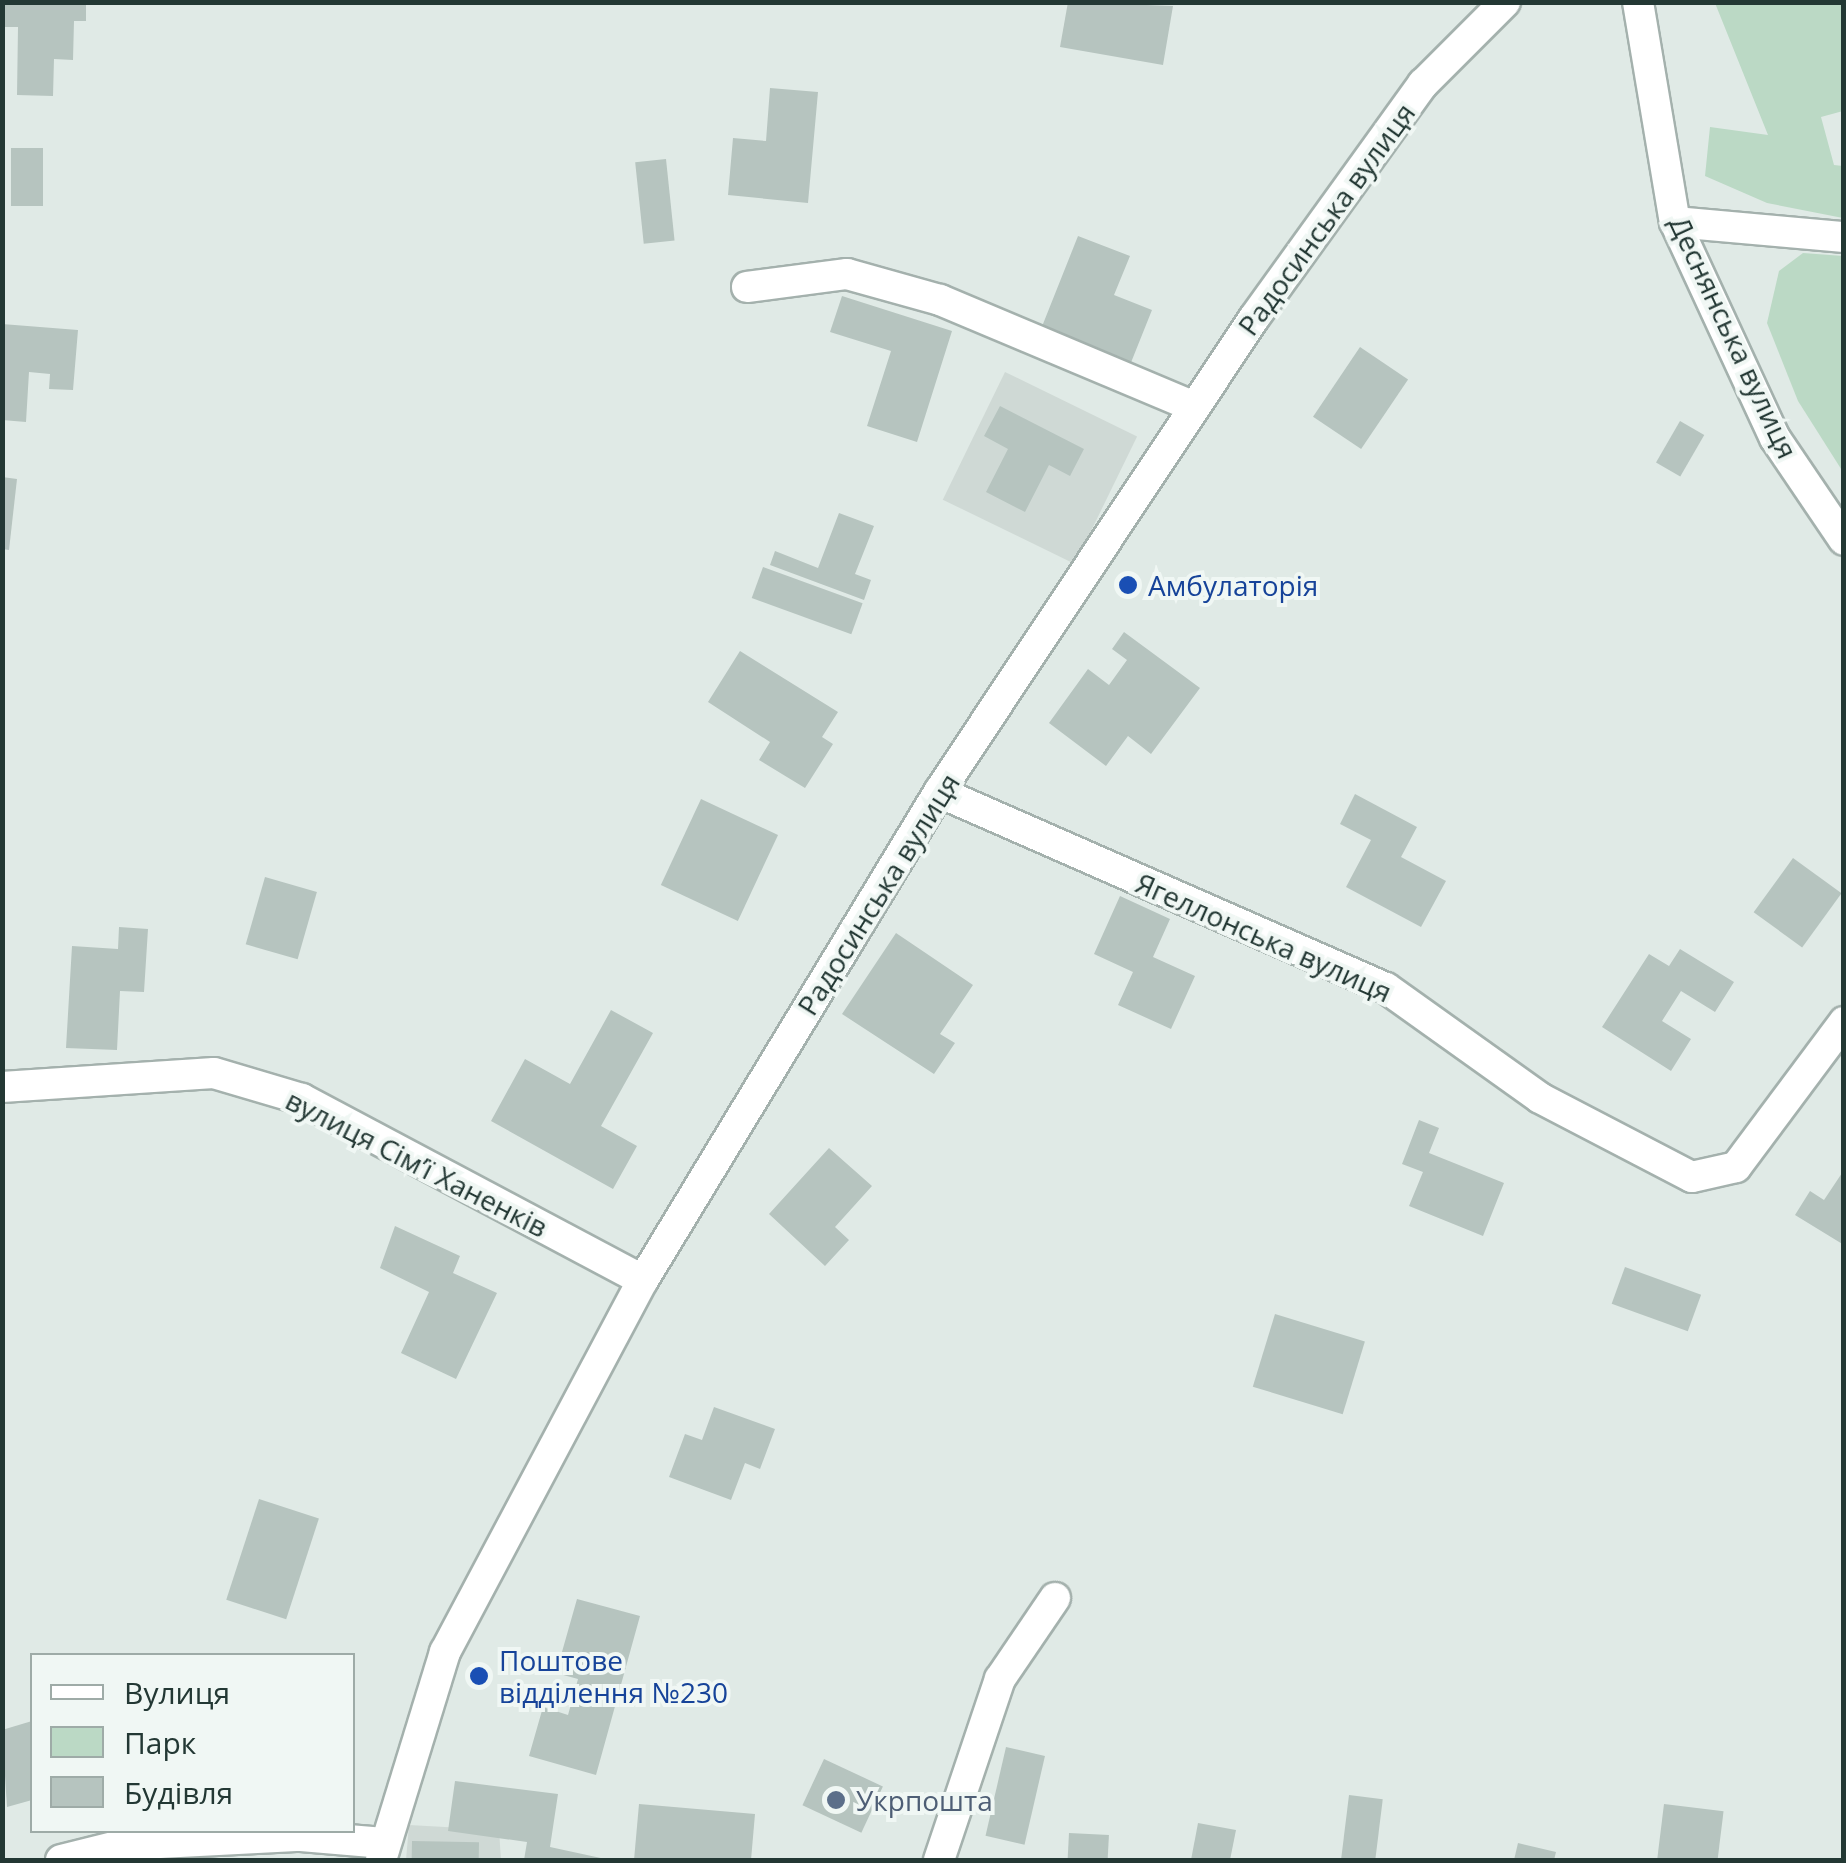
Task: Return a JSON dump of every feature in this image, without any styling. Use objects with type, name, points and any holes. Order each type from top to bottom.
[{"type":"street","name":"Радосинська вулиця","points":[[383,1852],[445,1652],[642,1280],[939,792],[1194,408],[1424,84],[1504,2]]},
{"type":"street","name":"Деснянська вулиця","points":[[1638,2],[1674,222],[1775,438],[1844,540]]},
{"type":"street","points":[[1674,222],[1844,236]]},
{"type":"street","points":[[748,287],[847,274],[940,300],[1194,408]]},
{"type":"street","name":"Ягеллонська вулиця","points":[[939,792],[1386,988],[1540,1098],[1692,1176],[1736,1166],[1844,1022]]},
{"type":"street","name":"вулиця Сімʼї Ханенків","points":[[2,1086],[214,1073],[284,1094],[642,1280]]},
{"type":"street","points":[[939,1860],[1000,1679],[1055,1598]]},
{"type":"street","points":[[61,1860],[157,1843],[301,1836],[383,1852]]},
{"type":"shaded area","points":[[1005,372],[1137,436],[1075,564],[943,500]]},
{"type":"shaded area","points":[[409,1825],[499,1830],[501,1860],[406,1860]]},
{"type":"green space","points":[[1715,3],[1843,3],[1843,111],[1821,117],[1834,165],[1843,166],[1843,218],[1767,203],[1705,176],[1710,127],[1768,135]]},
{"type":"green space","points":[[1803,253],[1843,256],[1843,472],[1798,401],[1767,323],[1779,271]]},
{"type":"building","points":[[2,2],[86,3],[86,21],[74,21],[73,60],[54,59],[53,96],[17,95],[18,27],[2,27]]},
{"type":"building","points":[[1068,2],[1173,6],[1163,65],[1060,47]]},
{"type":"building","points":[[770,88],[818,92],[808,203],[728,195],[733,138],[766,141]]},
{"type":"building","points":[[11,148],[43,148],[43,206],[11,206]]},
{"type":"building","points":[[666,159],[675,241],[644,244],[635,162]]},
{"type":"building","points":[[1078,236],[1130,256],[1114,295],[1152,310],[1130,365],[1041,329]]},
{"type":"building","points":[[842,296],[952,331],[917,442],[867,426],[891,351],[830,332]]},
{"type":"building","points":[[2,324],[78,330],[73,390],[49,389],[50,374],[29,372],[26,422],[2,420]]},
{"type":"building","points":[[1360,347],[1408,379],[1361,449],[1313,417]]},
{"type":"building","points":[[1000,406],[1084,449],[1070,476],[1049,465],[1025,512],[986,492],[1008,449],[984,436]]},
{"type":"building","points":[[1680,421],[1704,435],[1680,477],[1656,463]]},
{"type":"building","points":[[2,477],[17,479],[9,550],[2,549]]},
{"type":"building","points":[[839,513],[874,526],[855,574],[871,580],[864,600],[770,565],[775,551],[818,568]]},
{"type":"building","points":[[763,567],[863,603],[851,634],[752,598]]},
{"type":"building","points":[[1124,632],[1200,688],[1151,754],[1128,736],[1106,766],[1049,723],[1088,669],[1109,685],[1127,660],[1112,649]]},
{"type":"building","points":[[740,651],[838,712],[822,737],[833,744],[805,788],[759,760],[770,742],[708,702]]},
{"type":"building","points":[[1355,794],[1417,827],[1401,857],[1446,881],[1421,927],[1346,887],[1371,840],[1340,824]]},
{"type":"building","points":[[701,799],[778,835],[738,921],[661,885]]},
{"type":"building","points":[[1793,858],[1842,893],[1802,947],[1754,912]]},
{"type":"building","points":[[265,877],[317,892],[298,959],[246,944]]},
{"type":"building","points":[[1120,896],[1170,919],[1153,957],[1195,976],[1171,1029],[1118,1005],[1133,972],[1094,954]]},
{"type":"building","points":[[119,927],[148,929],[144,992],[120,991],[117,1050],[66,1048],[72,946],[118,949]]},
{"type":"building","points":[[896,933],[973,985],[940,1034],[955,1043],[934,1074],[842,1014]]},
{"type":"building","points":[[1680,949],[1734,982],[1715,1012],[1681,991],[1662,1021],[1691,1039],[1671,1071],[1602,1027],[1649,954],[1669,966]]},
{"type":"building","points":[[611,1010],[653,1033],[601,1126],[637,1146],[613,1189],[491,1121],[525,1059],[570,1084]]},
{"type":"building","points":[[1419,1120],[1439,1128],[1429,1153],[1504,1183],[1483,1236],[1409,1206],[1423,1172],[1402,1164]]},
{"type":"building","points":[[829,1148],[872,1186],[835,1227],[849,1240],[825,1266],[769,1214]]},
{"type":"building","points":[[1844,1170],[1844,1245],[1795,1215],[1810,1191],[1824,1200]]},
{"type":"building","points":[[395,1226],[460,1256],[453,1273],[497,1293],[456,1379],[401,1353],[429,1292],[380,1268]]},
{"type":"building","points":[[1625,1267],[1701,1295],[1688,1331],[1612,1304]]},
{"type":"building","points":[[1275,1314],[1365,1341],[1343,1414],[1253,1387]]},
{"type":"building","points":[[714,1407],[775,1429],[760,1469],[745,1463],[731,1500],[669,1477],[685,1434],[702,1440]]},
{"type":"building","points":[[259,1499],[319,1518],[286,1619],[226,1600]]},
{"type":"building","points":[[577,1599],[640,1616],[596,1775],[529,1756],[543,1707],[568,1715],[578,1679],[556,1673]]},
{"type":"building","points":[[30,1722],[30,1801],[7,1807],[2,1730]]},
{"type":"building","points":[[1006,1747],[1045,1756],[1025,1845],[986,1836]]},
{"type":"building","points":[[824,1759],[883,1786],[861,1833],[802,1805]]},
{"type":"building","points":[[455,1781],[558,1794],[550,1847],[610,1860],[524,1860],[527,1842],[448,1831]]},
{"type":"building","points":[[1349,1795],[1383,1799],[1375,1860],[1341,1860]]},
{"type":"building","points":[[639,1804],[755,1814],[751,1860],[634,1860]]},
{"type":"building","points":[[1664,1804],[1724,1811],[1718,1860],[1657,1860]]},
{"type":"building","points":[[1198,1823],[1236,1830],[1230,1860],[1191,1860]]},
{"type":"building","points":[[1069,1833],[1109,1835],[1108,1860],[1068,1860]]},
{"type":"building","points":[[412,1841],[479,1842],[479,1860],[412,1860]]},
{"type":"building","points":[[1518,1843],[1556,1852],[1554,1860],[1514,1860]]},
{"type":"place","name":"Амбулаторія","points":[[1128,585]]},
{"type":"place","name":"Поштове відділення №230","points":[[479,1676]]},
{"type":"place","name":"Укрпошта","points":[[836,1800]]}]
